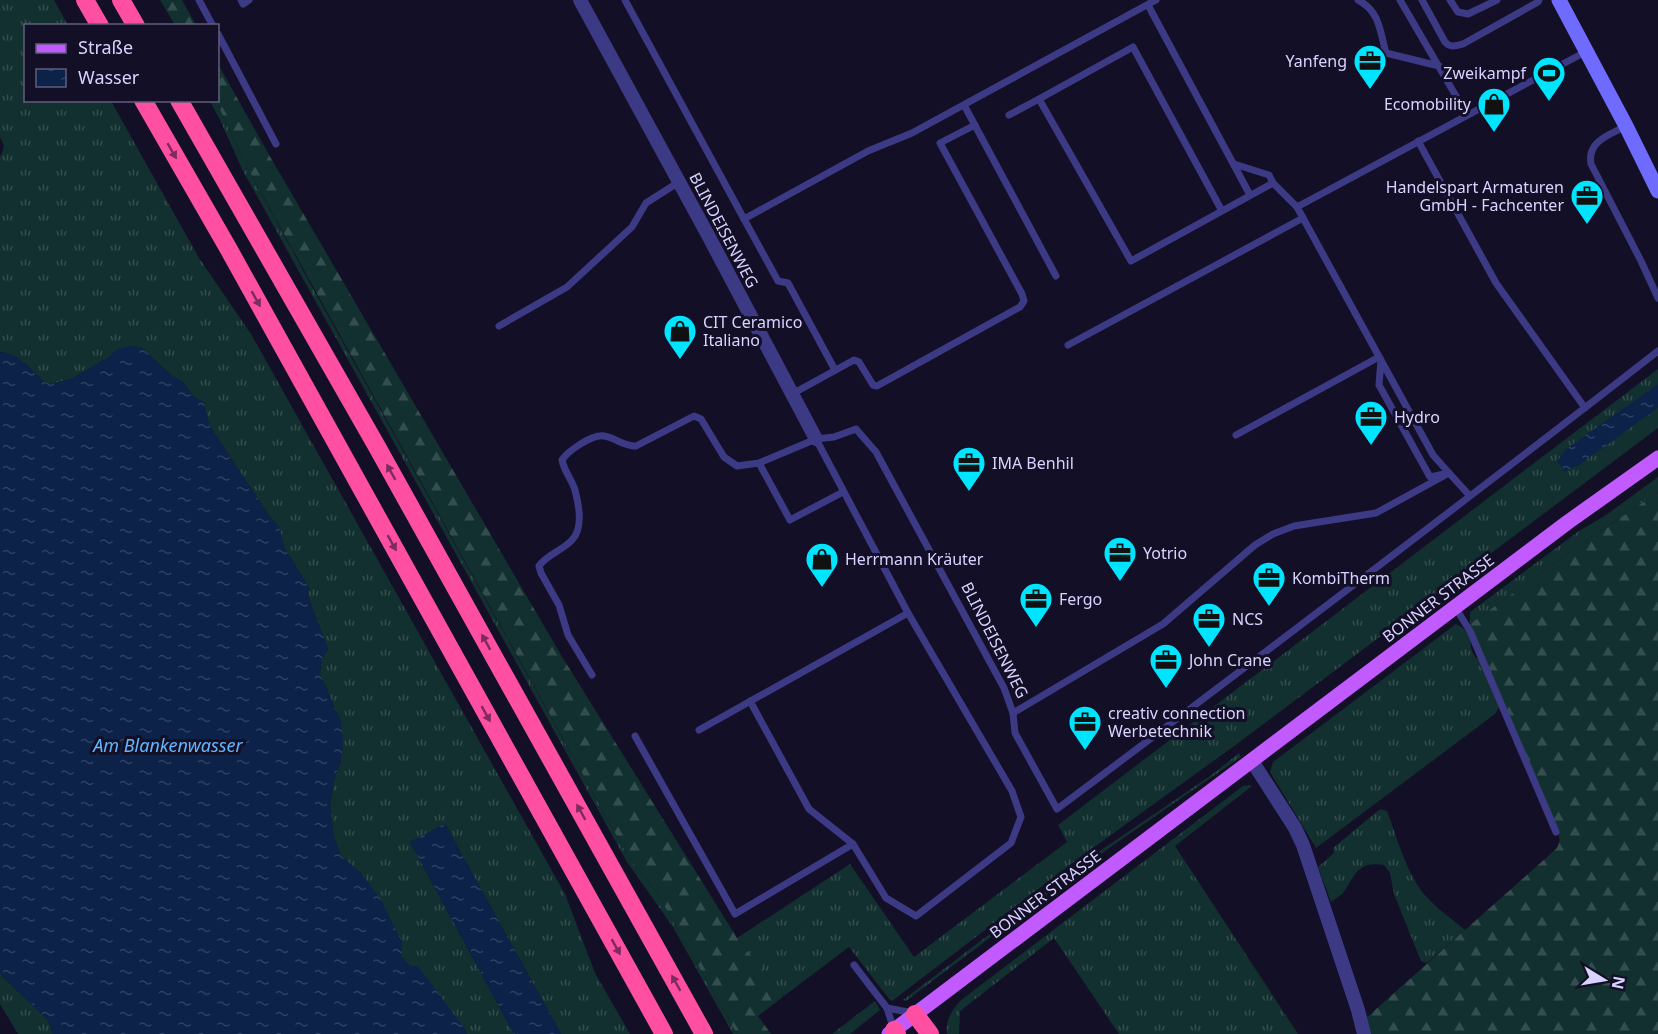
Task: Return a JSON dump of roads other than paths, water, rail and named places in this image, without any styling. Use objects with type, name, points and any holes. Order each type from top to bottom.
[{"type":"highway","points":[[85,0],[99,24]]},
{"type":"highway","points":[[121,0],[135,24]]},
{"type":"highway","points":[[144,102],[664,1034]]},
{"type":"highway","points":[[180,102],[387,465],[704,1034]]},
{"type":"highway","points":[[915,1014],[930,1034]]},
{"type":"main road","name":"BONNER STRASSE","points":[[894,1033],[915,1014],[1655,459]]},
{"type":"street","name":"BLINDEISENWEG","points":[[580,0],[816,439]]},
{"type":"street","points":[[1559,0],[1658,191]]},
{"type":"street","points":[[1252,761],[1295,828],[1303,845],[1364,1034]]},
{"type":"lane","points":[[199,0],[212,24]]},
{"type":"lane","points":[[241,0],[243,4],[249,0]]},
{"type":"lane","points":[[625,0],[778,281],[788,283],[835,370]]},
{"type":"lane","points":[[744,219],[868,151],[912,133],[1156,0]]},
{"type":"lane","points":[[1358,0],[1365,3],[1380,24],[1386,53],[1439,66]]},
{"type":"lane","points":[[1400,0],[1467,115]]},
{"type":"lane","points":[[1422,0],[1445,42],[1450,46],[1455,46],[1539,0]]},
{"type":"lane","points":[[1450,0],[1458,12],[1468,14],[1497,0]]},
{"type":"lane","points":[[1148,5],[1250,195]]},
{"type":"lane","points":[[219,36],[276,144]]},
{"type":"lane","points":[[1009,115],[1133,47],[1222,211]]},
{"type":"lane","points":[[1297,207],[1587,51]]},
{"type":"lane","points":[[1039,99],[1131,261],[1273,183]]},
{"type":"lane","points":[[964,105],[1056,276]]},
{"type":"lane","points":[[792,394],[854,360],[859,362],[873,385],[877,386],[1020,307],[1024,301],[1022,294],[940,143],[975,125]]},
{"type":"lane","points":[[1626,126],[1599,141],[1592,147],[1589,155],[1591,164],[1658,298]]},
{"type":"lane","points":[[1418,141],[1497,283],[1585,408]]},
{"type":"lane","points":[[1234,164],[1269,175],[1273,183],[1297,207],[1433,455],[1470,496],[1658,351]]},
{"type":"lane","points":[[499,326],[567,286],[632,227],[646,203],[679,182]]},
{"type":"lane","points":[[1068,345],[1303,218]]},
{"type":"lane","points":[[1236,435],[1380,359]]},
{"type":"lane","points":[[1380,359],[1379,385],[1430,477],[1449,473]]},
{"type":"lane","points":[[592,675],[568,635],[559,605],[539,566],[543,560],[572,541],[578,533],[580,524],[575,490],[562,460],[567,453],[596,435],[605,436],[627,446],[636,446],[694,416],[701,418],[724,457],[737,466],[759,463],[816,439],[908,613],[1012,791],[1021,817],[1011,843],[916,916],[886,898],[853,844],[809,809],[750,701]]},
{"type":"lane","name":"BLINDEISENWEG","points":[[816,439],[834,437],[856,429],[876,452],[1004,688],[1013,713],[1015,733],[1057,809],[1470,496]]},
{"type":"lane","points":[[759,463],[790,520],[843,492]]},
{"type":"lane","name":"BLINDEISENWEG","points":[[1013,713],[1162,624],[1255,545],[1273,534],[1294,526],[1376,513],[1449,473]]},
{"type":"lane","points":[[1455,608],[1470,631],[1556,832]]},
{"type":"lane","points":[[699,730],[908,613]]},
{"type":"lane","points":[[635,736],[735,914],[853,844]]},
{"type":"lane","points":[[854,965],[887,1008],[894,1033]]},
{"type":"lane","points":[[887,1008],[915,1014]]},
{"type":"water","name":"Am Blankenwasser","points":[[131,346],[141,347],[171,375],[183,382],[192,395],[204,403],[209,425],[279,527],[284,547],[309,588],[308,596],[328,649],[321,660],[320,674],[341,722],[343,742],[341,760],[334,780],[330,805],[334,837],[341,856],[361,873],[381,900],[402,942],[402,957],[410,966],[418,966],[467,1034],[53,1034],[48,1020],[0,972],[0,352],[19,359],[46,383],[55,383],[71,379],[109,357],[118,349]]},
{"type":"water","points":[[1658,384],[1658,408],[1579,465],[1564,472],[1557,461],[1566,449]]},
{"type":"water","points":[[445,824],[561,1034],[514,1034],[410,842]]},
{"type":"place","name":"Yanfeng","points":[[1370,90]]},
{"type":"place","name":"Zweikampf","points":[[1549,102]]},
{"type":"place","name":"Ecomobility","points":[[1494,133]]},
{"type":"place","name":"Handelspart Armaturen GmbH - Fachcenter","points":[[1587,225]]},
{"type":"place","name":"CIT Ceramico Italiano","points":[[680,360]]},
{"type":"place","name":"Hydro","points":[[1371,446]]},
{"type":"place","name":"IMA Benhil","points":[[969,492]]},
{"type":"place","name":"Yotrio","points":[[1120,582]]},
{"type":"place","name":"Herrmann Kräuter","points":[[822,588]]},
{"type":"place","name":"KombiTherm","points":[[1269,607]]},
{"type":"place","name":"Fergo","points":[[1036,628]]},
{"type":"place","name":"NCS","points":[[1209,648]]},
{"type":"place","name":"John Crane","points":[[1166,689]]},
{"type":"place","name":"creativ connection Werbetechnik","points":[[1085,751]]}]
